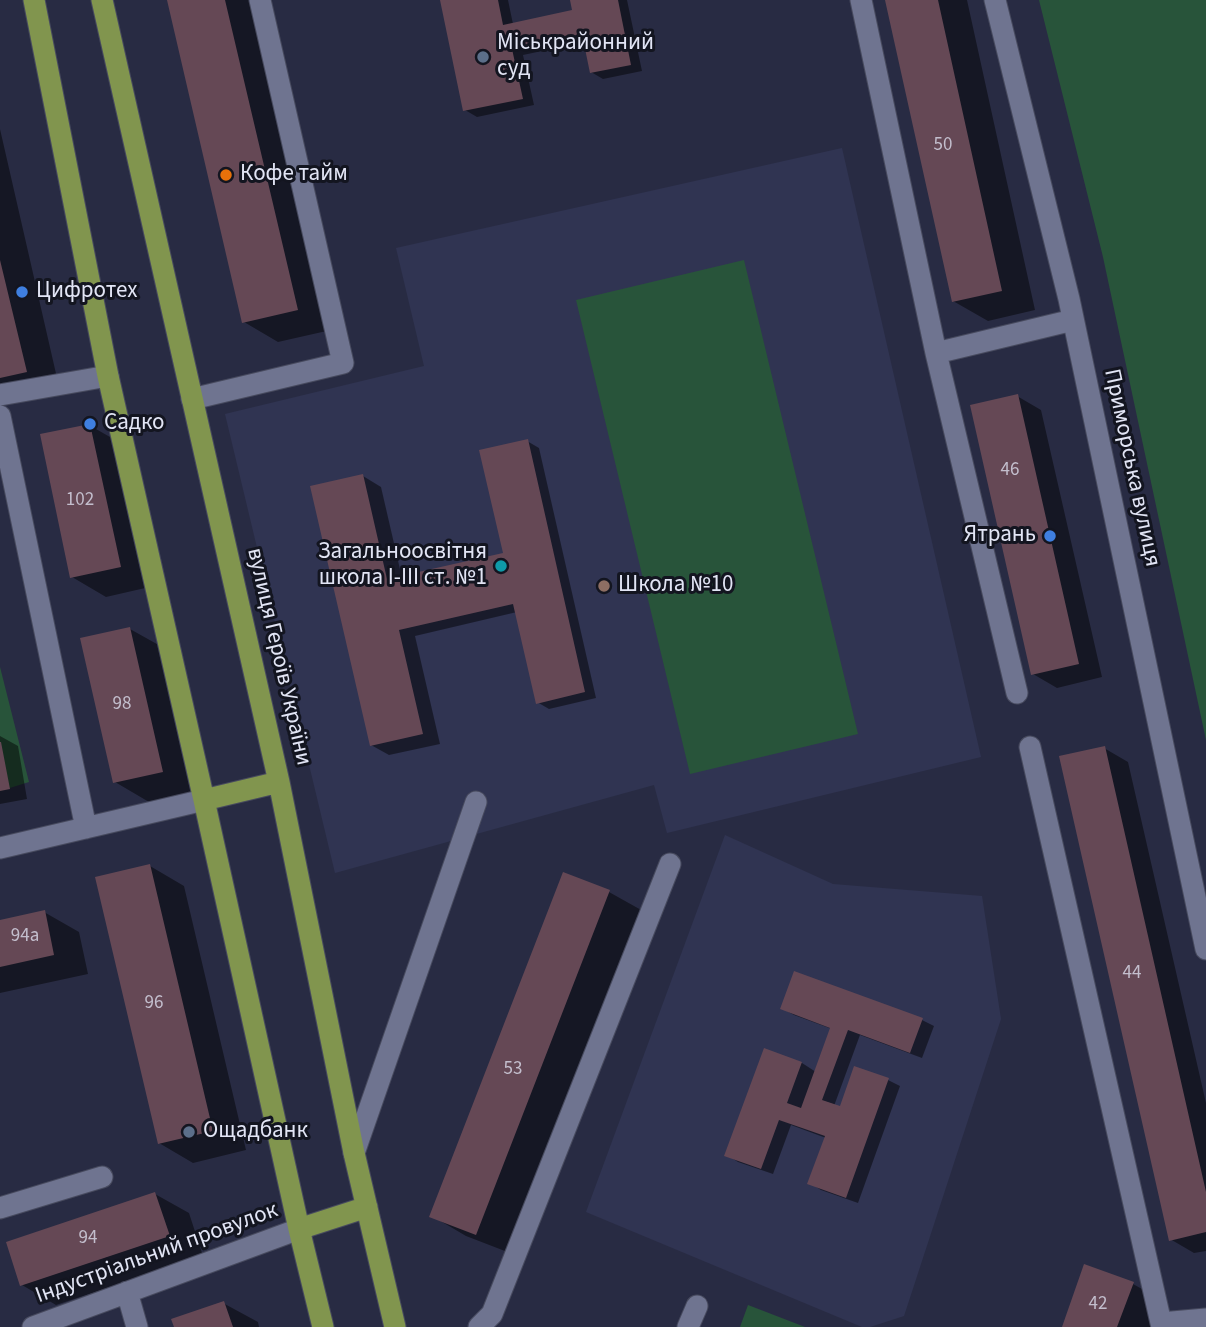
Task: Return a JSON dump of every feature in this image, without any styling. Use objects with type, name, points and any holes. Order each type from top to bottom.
[{"type":"main road","points":[[34,0],[108,376],[323,1327]]},
{"type":"main road","name":"вулиця Героїв України","points":[[102,0],[279,782],[354,1153],[395,1327]]},
{"type":"main road","points":[[204,800],[279,782]]},
{"type":"main road","points":[[299,1229],[367,1207]]},
{"type":"street","points":[[192,399],[343,363],[260,0]]},
{"type":"street","points":[[861,0],[936,353],[1017,693]]},
{"type":"street","name":"Приморська вулиця","points":[[995,0],[1073,320],[1206,948]]},
{"type":"street","points":[[936,353],[1073,320]]},
{"type":"street","points":[[0,395],[108,376]]},
{"type":"street","points":[[0,416],[86,828]]},
{"type":"street","points":[[1030,747],[1161,1322],[1165,1325],[1206,1319]]},
{"type":"street","points":[[0,848],[204,800]]},
{"type":"street","points":[[354,1153],[477,802]]},
{"type":"street","points":[[479,1327],[492,1314],[670,864]]},
{"type":"street","points":[[0,1208],[102,1177]]},
{"type":"street","name":"Індустріальний провулок","points":[[33,1327],[299,1229]]},
{"type":"street","points":[[127,1292],[137,1327]]},
{"type":"street","points":[[688,1327],[696,1306]]},
{"type":"shaded area","name":"Школа №10","points":[[842,148],[981,757],[667,833],[654,785],[335,873],[225,414],[424,366],[396,248]]},
{"type":"shaded area","points":[[725,835],[833,884],[982,896],[1001,1019],[904,1316],[862,1327],[586,1212]]},
{"type":"green space","points":[[1039,0],[1206,0],[1206,740],[1103,257]]},
{"type":"green space","points":[[744,260],[858,734],[690,774],[576,300]]},
{"type":"green space","points":[[0,667],[29,782],[0,791]]},
{"type":"green space","points":[[748,1305],[805,1327],[740,1327]]},
{"type":"building","points":[[167,0],[225,0],[298,310],[242,323]]},
{"type":"building","name":"Міськрайонний суд","points":[[440,0],[498,0],[503,25],[572,10],[570,0],[618,0],[631,65],[590,73],[582,34],[512,49],[523,99],[463,111]]},
{"type":"building","points":[[885,0],[938,0],[1002,291],[952,302]]},
{"type":"building","points":[[0,260],[27,372],[0,378]]},
{"type":"building","points":[[1018,394],[1079,664],[1031,675],[970,405]]},
{"type":"building","points":[[90,424],[121,567],[70,578],[40,434]]},
{"type":"building","points":[[528,439],[585,692],[536,704],[513,604],[399,630],[423,734],[370,746],[310,486],[363,474],[387,579],[503,553],[479,450]]},
{"type":"building","points":[[130,627],[163,772],[113,783],[80,638]]},
{"type":"building","points":[[0,742],[10,789],[0,791]]},
{"type":"building","points":[[1105,746],[1206,1192],[1206,1232],[1169,1241],[1059,756]]},
{"type":"building","points":[[150,864],[213,1131],[158,1144],[95,877]]},
{"type":"building","points":[[563,872],[610,890],[476,1235],[429,1217]]},
{"type":"building","points":[[45,910],[54,955],[0,967],[0,920]]},
{"type":"building","points":[[794,971],[923,1018],[910,1053],[848,1030],[822,1100],[840,1106],[854,1066],[889,1078],[846,1198],[807,1184],[825,1136],[779,1120],[761,1169],[724,1156],[764,1048],[802,1062],[787,1103],[801,1108],[830,1028],[780,1009]]},
{"type":"building","points":[[155,1192],[170,1236],[20,1286],[6,1242]]},
{"type":"building","points":[[1084,1264],[1134,1282],[1117,1327],[1062,1327]]},
{"type":"building","points":[[224,1301],[233,1327],[174,1327],[171,1319]]},
{"type":"place","name":"Міськрайонний суд","points":[[483,57]]},
{"type":"place","name":"Кофе тайм","points":[[226,175]]},
{"type":"place","name":"Цифротех","points":[[22,292]]},
{"type":"place","name":"Садко","points":[[90,424]]},
{"type":"place","name":"Ятрань","points":[[1050,536]]},
{"type":"place","name":"Загальноосвітня школа І-ІІІ ст. №1","points":[[501,566]]},
{"type":"place","name":"Школа №10","points":[[604,586]]},
{"type":"place","name":"Ощадбанк","points":[[189,1132]]}]
